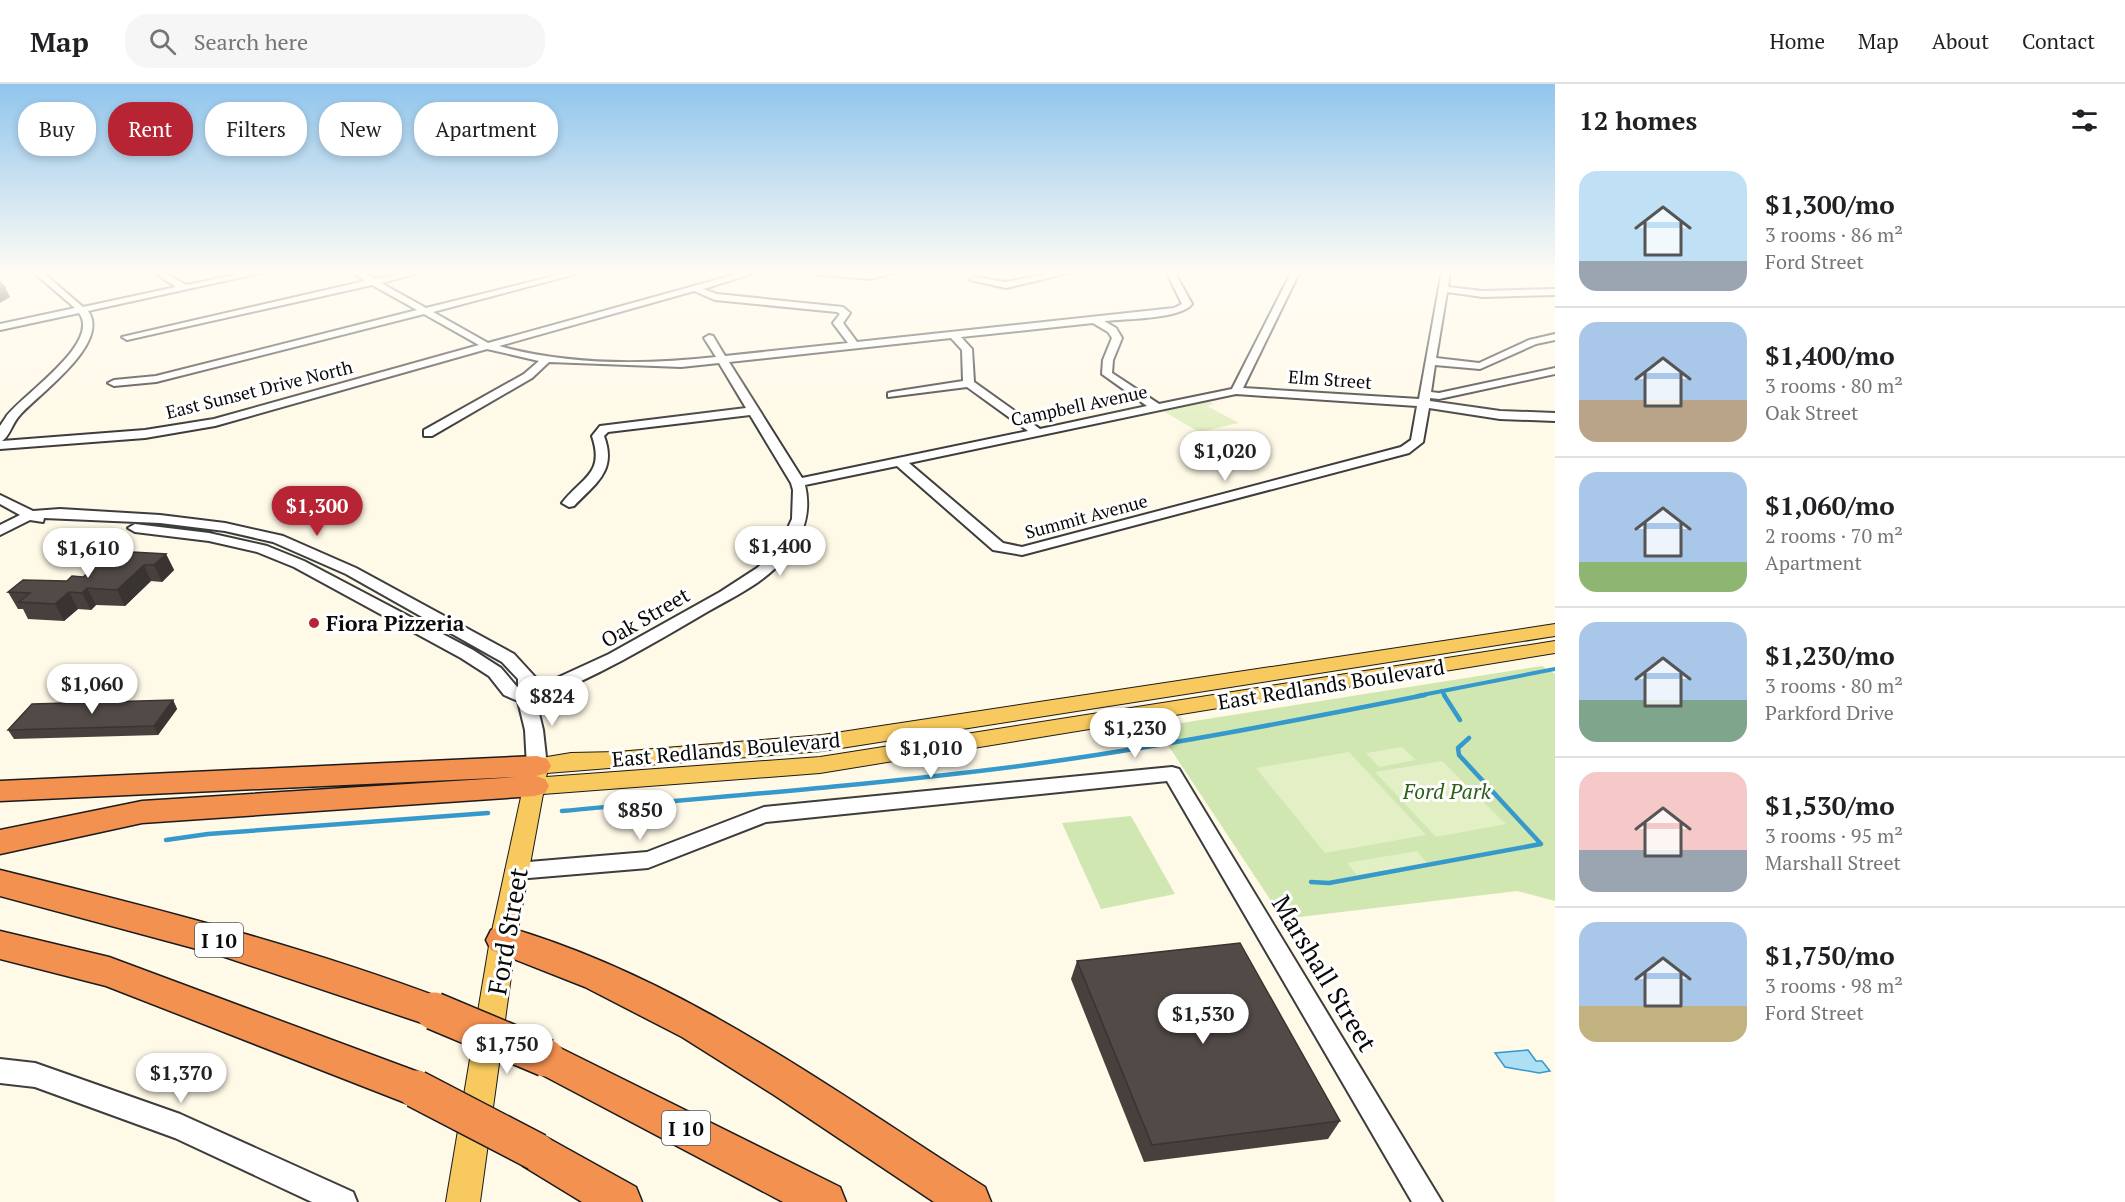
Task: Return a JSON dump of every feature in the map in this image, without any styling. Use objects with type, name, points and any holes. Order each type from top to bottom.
[{"type":"highway","points":[[0,791],[536,776]]},
{"type":"highway","points":[[0,842],[142,812],[536,776]]},
{"type":"highway","name":"I 10","points":[[0,883],[165,924],[334,974],[434,1011],[546,1058],[825,1202]]},
{"type":"highway","points":[[503,940],[533,948],[634,993],[729,1045],[970,1202]]},
{"type":"highway","points":[[0,945],[109,972],[416,1089],[537,1152],[621,1202]]},
{"type":"main road","name":"East Redlands Boulevard","points":[[536,776],[572,760],[617,760],[822,743],[1555,630]]},
{"type":"main road","name":"East Redlands Boulevard","points":[[536,776],[820,765],[1555,647]]},
{"type":"main road","name":"Ford Street","points":[[463,1202],[503,940],[536,776]]},
{"type":"street","points":[[0,327],[18,323]]},
{"type":"street","points":[[0,438],[13,416],[86,340],[89,323]]},
{"type":"street","points":[[127,337],[189,323]]},
{"type":"street","points":[[114,383],[156,380],[377,323]]},
{"type":"street","points":[[446,323],[487,346],[508,353],[548,358],[671,364],[722,361],[1065,323]]},
{"type":"street","name":"East Sunset Drive North","points":[[0,445],[145,434],[190,428],[568,323]]},
{"type":"street","points":[[838,323],[855,346]]},
{"type":"street","points":[[1100,323],[1112,330],[1117,338],[1108,360],[1107,374],[1156,407]]},
{"type":"street","points":[[1236,391],[1270,323]]},
{"type":"street","name":"Summit Avenue","points":[[900,462],[998,547],[1022,551],[1405,450],[1417,442],[1437,323]]},
{"type":"street","points":[[954,335],[967,349],[969,383]]},
{"type":"street","points":[[1432,361],[1480,366],[1533,342],[1555,337]]},
{"type":"street","name":"Oak Street","points":[[526,698],[576,679],[614,660],[751,579],[774,561],[790,540],[802,509],[798,483],[709,338]]},
{"type":"street","points":[[428,433],[528,376],[548,358]]},
{"type":"street","name":"Elm Street","points":[[1236,391],[1423,398],[1555,371]]},
{"type":"street","points":[[892,395],[969,383],[1038,433]]},
{"type":"street","name":"Campbell Avenue","points":[[798,483],[1236,391]]},
{"type":"street","points":[[1423,398],[1500,415],[1555,417]]},
{"type":"street","points":[[569,503],[602,468],[606,452],[598,436],[604,429],[753,411]]},
{"type":"street","points":[[0,499],[42,521],[142,528],[209,537],[262,549],[334,581],[466,654],[495,672],[510,691],[526,698]]},
{"type":"street","name":"Ford Street","points":[[30,515],[60,513],[160,519],[225,527],[278,539],[351,571],[508,658],[527,678],[526,698],[534,730],[536,776]]},
{"type":"street","points":[[0,531],[30,515]]},
{"type":"street","points":[[334,581],[348,580],[376,596],[393,595]]},
{"type":"street","name":"Marshall Street","points":[[517,871],[648,860],[764,814],[1172,774],[1428,1202]]},
{"type":"street","points":[[0,1071],[35,1075],[180,1127],[343,1202]]},
{"type":"green space","points":[[1209,401],[1214,404],[1207,406],[1239,423],[1199,432],[1163,411]]},
{"type":"green space","name":"Ford Park","points":[[1542,666],[1555,674],[1555,901],[1517,891],[1283,919],[1156,727]]},
{"type":"green space","points":[[1402,747],[1416,760],[1379,767],[1366,753]]},
{"type":"green space","points":[[1349,752],[1426,835],[1325,853],[1256,768]]},
{"type":"green space","points":[[1442,761],[1506,824],[1436,837],[1375,772]]},
{"type":"green space","points":[[1131,816],[1175,894],[1101,909],[1062,823]]},
{"type":"green space","points":[[1417,851],[1427,863],[1357,875],[1347,863]]},
{"type":"water","points":[[1528,1050],[1536,1061],[1542,1061],[1550,1071],[1539,1073],[1505,1067],[1495,1053]]},
{"type":"building","points":[[132,552],[166,554],[154,565],[144,565],[117,590],[87,588],[82,593],[69,592],[55,604],[19,602],[30,593],[8,592],[23,580],[67,581],[72,576],[83,577],[106,558],[122,559]]},
{"type":"building","points":[[173,700],[154,726],[8,730],[32,704]]},
{"type":"building","points":[[1240,943],[1340,1121],[1152,1145],[1077,961]]},
{"type":"waterway","points":[[1442,691],[1555,669]]},
{"type":"waterway","points":[[1417,696],[1442,691]]},
{"type":"waterway","points":[[1442,691],[1445,696]]},
{"type":"waterway","points":[[562,811],[853,785],[1027,765],[1177,742],[1425,695]]},
{"type":"waterway","points":[[1444,695],[1460,720]]},
{"type":"waterway","points":[[1311,882],[1329,883],[1541,844],[1459,755],[1458,748],[1469,738]]},
{"type":"waterway","points":[[166,840],[208,834],[488,813]]},
{"type":"place","name":"Fiora Pizzeria","points":[[314,623]]}]
